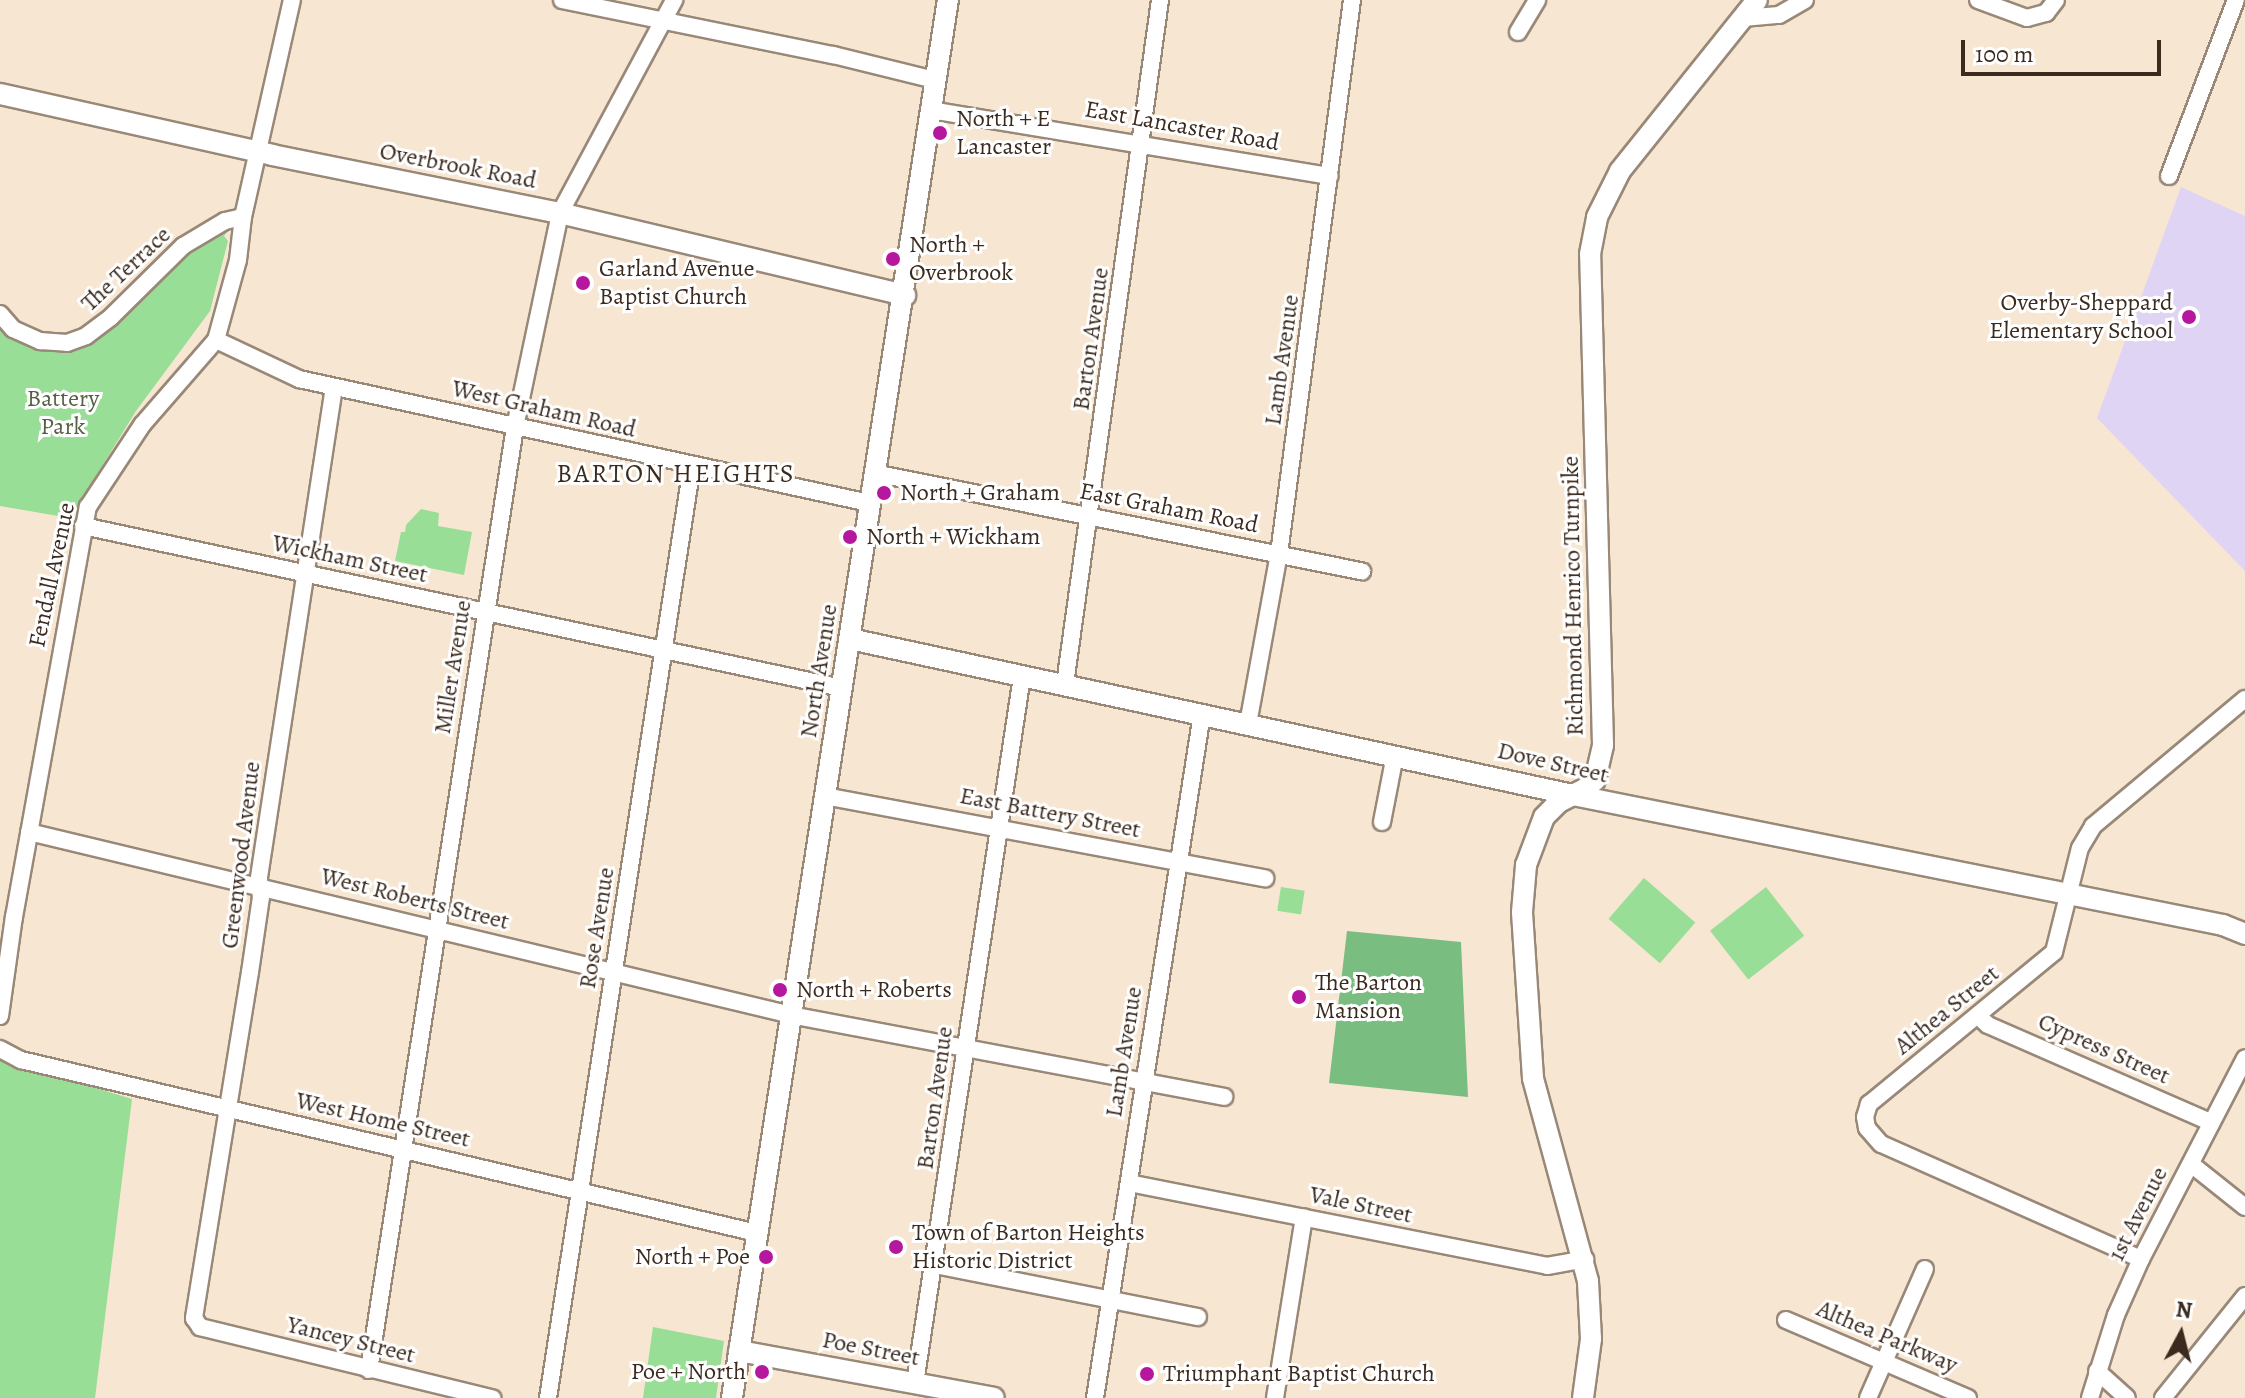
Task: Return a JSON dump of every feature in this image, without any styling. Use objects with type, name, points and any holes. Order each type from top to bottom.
[{"type":"street","name":"Fendall Avenue","points":[[0,1016],[29,832],[88,507],[142,425],[216,340],[238,260],[243,217],[292,0]]},
{"type":"street","points":[[562,0],[833,55],[935,80]]},
{"type":"street","name":"Miller Avenue","points":[[369,1370],[515,427],[560,213],[674,0]]},
{"type":"street","name":"North Avenue","points":[[732,1398],[869,503],[905,295],[948,0]]},
{"type":"street","name":"Barton Avenue","points":[[1065,684],[1091,518],[1160,0]]},
{"type":"street","name":"Lamb Avenue","points":[[1248,724],[1279,554],[1352,0]]},
{"type":"street","points":[[1518,32],[1537,0]]},
{"type":"street","name":"Richmond Henrico Turnpike","points":[[1583,1398],[1592,1324],[1585,1259],[1533,1078],[1522,912],[1524,875],[1538,831],[1551,809],[1595,780],[1604,732],[1590,270],[1595,225],[1629,157],[1757,0]]},
{"type":"street","points":[[1743,18],[1768,19],[1805,0]]},
{"type":"street","points":[[1978,0],[2027,18],[2046,13],[2056,0]]},
{"type":"street","points":[[2169,176],[2236,0]]},
{"type":"street","name":"Overbrook Road","points":[[0,94],[259,152],[560,213],[905,295]]},
{"type":"street","name":"East Lancaster Road","points":[[930,110],[1330,176]]},
{"type":"street","name":"The Terrace","points":[[0,314],[13,329],[40,341],[67,343],[86,336],[111,317],[183,246],[225,221],[243,217]]},
{"type":"street","name":"West Graham Road","points":[[216,340],[299,379],[869,503]]},
{"type":"street","name":"Greenwood Avenue","points":[[200,1327],[194,1318],[250,972],[334,387]]},
{"type":"street","name":"Rose Avenue","points":[[548,1398],[692,466]]},
{"type":"street","name":"East Graham Road","points":[[874,473],[1362,571]]},
{"type":"street","name":"Wickham Street","points":[[83,526],[842,688]]},
{"type":"street","name":"Dove Street","points":[[850,639],[1573,795],[2070,897],[2228,926],[2245,934]]},
{"type":"street","name":"Barton Avenue","points":[[915,1383],[1022,676]]},
{"type":"street","name":"Althea Street","points":[[2141,1259],[1873,1138],[1865,1117],[1869,1104],[2054,952],[2080,848],[2093,826],[2245,699]]},
{"type":"street","name":"Lamb Avenue","points":[[1095,1398],[1202,714]]},
{"type":"street","points":[[1382,822],[1395,755]]},
{"type":"street","name":"East Battery Street","points":[[825,796],[1265,878]]},
{"type":"street","name":"West Roberts Street","points":[[29,832],[791,1015],[1224,1097]]},
{"type":"street","name":"Cypress Street","points":[[1978,1016],[1988,1025],[2212,1123]]},
{"type":"street","name":"West Home Street","points":[[0,1049],[21,1060],[757,1233]]},
{"type":"street","name":"1st Avenue","points":[[2090,1398],[2097,1371],[2141,1259],[2245,1058]]},
{"type":"street","points":[[2191,1164],[2245,1207]]},
{"type":"street","name":"Vale Street","points":[[1129,1183],[1547,1266],[1585,1259]]},
{"type":"street","points":[[1275,1398],[1304,1217]]},
{"type":"street","points":[[935,1265],[1198,1317]]},
{"type":"street","points":[[1868,1398],[1925,1269]]},
{"type":"street","points":[[2163,1398],[2245,1296]]},
{"type":"street","name":"Althea Parkway","points":[[1786,1320],[1968,1398]]},
{"type":"street","name":"Yancey Street","points":[[200,1327],[492,1398]]},
{"type":"street","name":"Poe Street","points":[[739,1351],[994,1398]]},
{"type":"street","points":[[2097,1371],[2127,1398]]},
{"type":"shaded area","name":"Overby-Sheppard Elementary School","points":[[2181,187],[2245,216],[2245,571],[2097,418]]},
{"type":"green space","name":"Battery Park","points":[[223,231],[227,232],[224,236],[228,241],[210,311],[136,411],[70,518],[0,506],[0,322],[72,347],[187,251]]},
{"type":"green space","points":[[421,509],[439,513],[438,526],[472,532],[464,575],[395,561],[401,532],[405,532],[406,525]]},
{"type":"green space","points":[[1644,878],[1695,923],[1660,963],[1609,919]]},
{"type":"green space","points":[[1281,887],[1305,891],[1301,914],[1277,911]]},
{"type":"green space","points":[[1766,887],[1804,936],[1748,980],[1710,931]]},
{"type":"green space","points":[[1347,931],[1461,942],[1468,1097],[1329,1083]]},
{"type":"green space","points":[[0,1059],[132,1099],[95,1398],[0,1398]]},
{"type":"green space","points":[[653,1327],[724,1341],[716,1398],[643,1398]]},
{"type":"place","name":"North + E Lancaster","points":[[940,133]]},
{"type":"place","name":"North + Overbrook","points":[[893,259]]},
{"type":"place","name":"Garland Avenue Baptist Church","points":[[583,283]]},
{"type":"place","name":"Overby-Sheppard Elementary School","points":[[2189,317]]},
{"type":"place","name":"North + Graham","points":[[884,493]]},
{"type":"place","name":"North + Wickham","points":[[850,537]]},
{"type":"place","name":"North + Roberts","points":[[780,990]]},
{"type":"place","name":"The Barton Mansion","points":[[1299,997]]},
{"type":"place","name":"Town of Barton Heights Historic District","points":[[896,1247]]},
{"type":"place","name":"North + Poe","points":[[766,1257]]},
{"type":"place","name":"Poe + North","points":[[762,1372]]},
{"type":"place","name":"Triumphant Baptist Church","points":[[1147,1374]]},
{"type":"district","name":"BARTON HEIGHTS","points":[[676,474]]}]
